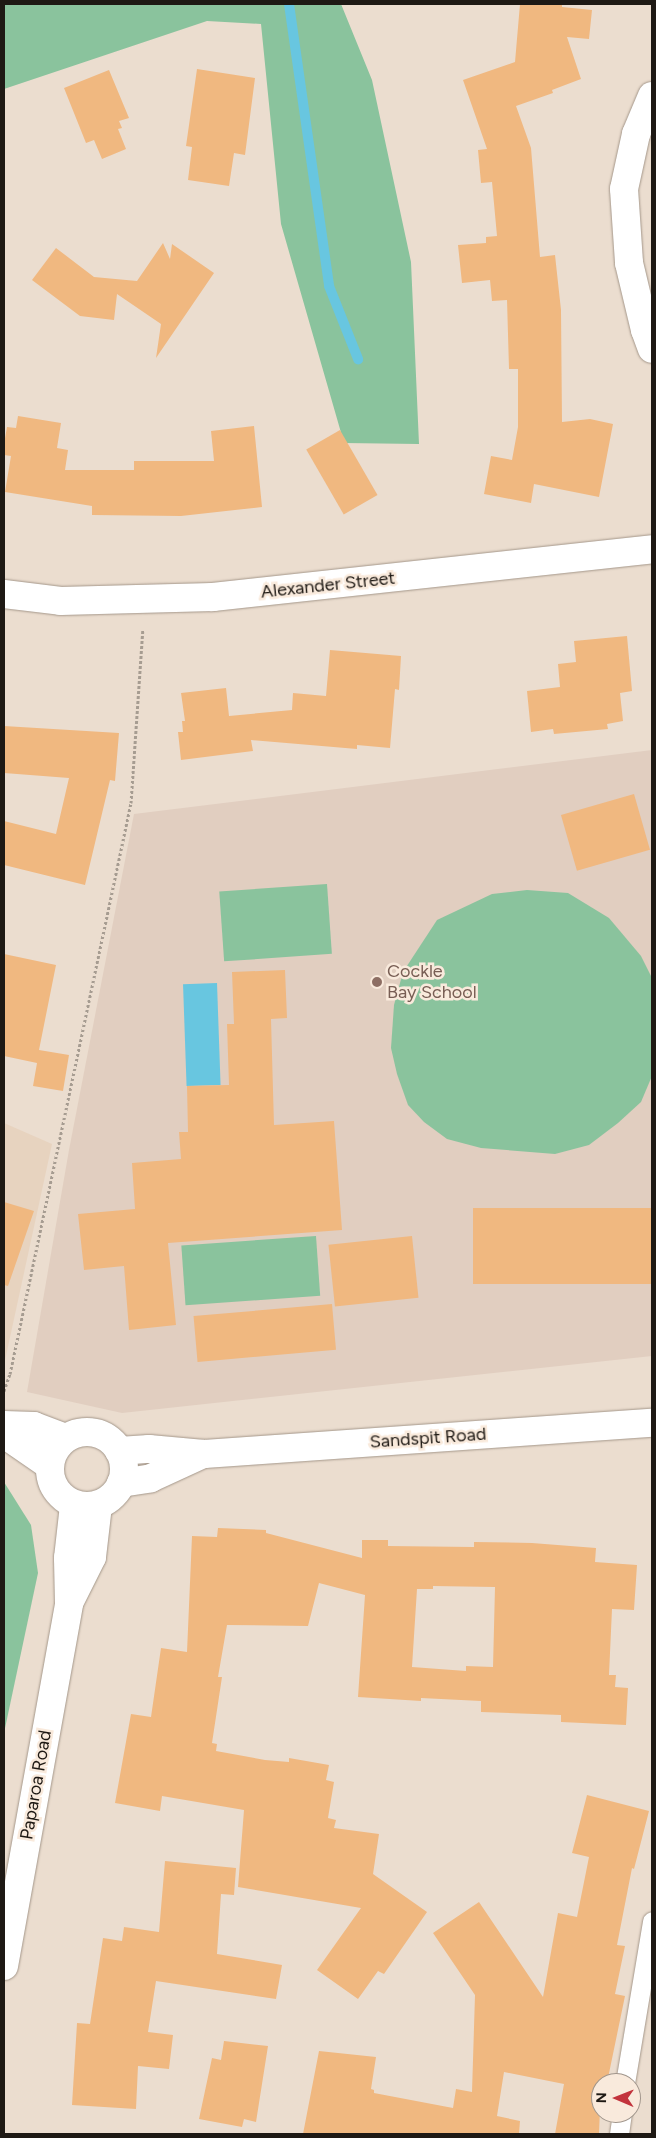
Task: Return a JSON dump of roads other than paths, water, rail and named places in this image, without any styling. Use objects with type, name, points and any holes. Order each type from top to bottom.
[{"type":"main road","points":[[652,96],[636,134],[624,189],[629,263],[645,330],[652,349]]},
{"type":"main road","name":"Alexander Street","points":[[4,594],[60,601],[213,597],[652,549]]},
{"type":"main road","name":"Sandspit Road","points":[[119,1451],[149,1449],[204,1454],[652,1423]]},
{"type":"main road","points":[[4,1425],[34,1426],[66,1438]]},
{"type":"main road","points":[[85,1432],[105,1437],[119,1451],[124,1467],[122,1483],[112,1497],[86,1505],[58,1493],[51,1482],[49,1465],[55,1450],[66,1438],[85,1432]]},
{"type":"main road","points":[[4,1434],[49,1465]]},
{"type":"main road","name":"Sandspit Road","points":[[122,1483],[151,1478],[204,1454]]},
{"type":"main road","name":"Paparoa Road","points":[[4,1966],[69,1603],[68,1558],[86,1505]]},
{"type":"lane","points":[[627,2073],[652,1921]]},
{"type":"water","points":[[217,983],[221,1085],[187,1086],[183,984]]},
{"type":"waterway","points":[[289,4],[329,286],[358,359]]},
{"type":"place","name":"Cockle Bay School","points":[[377,982]]}]
